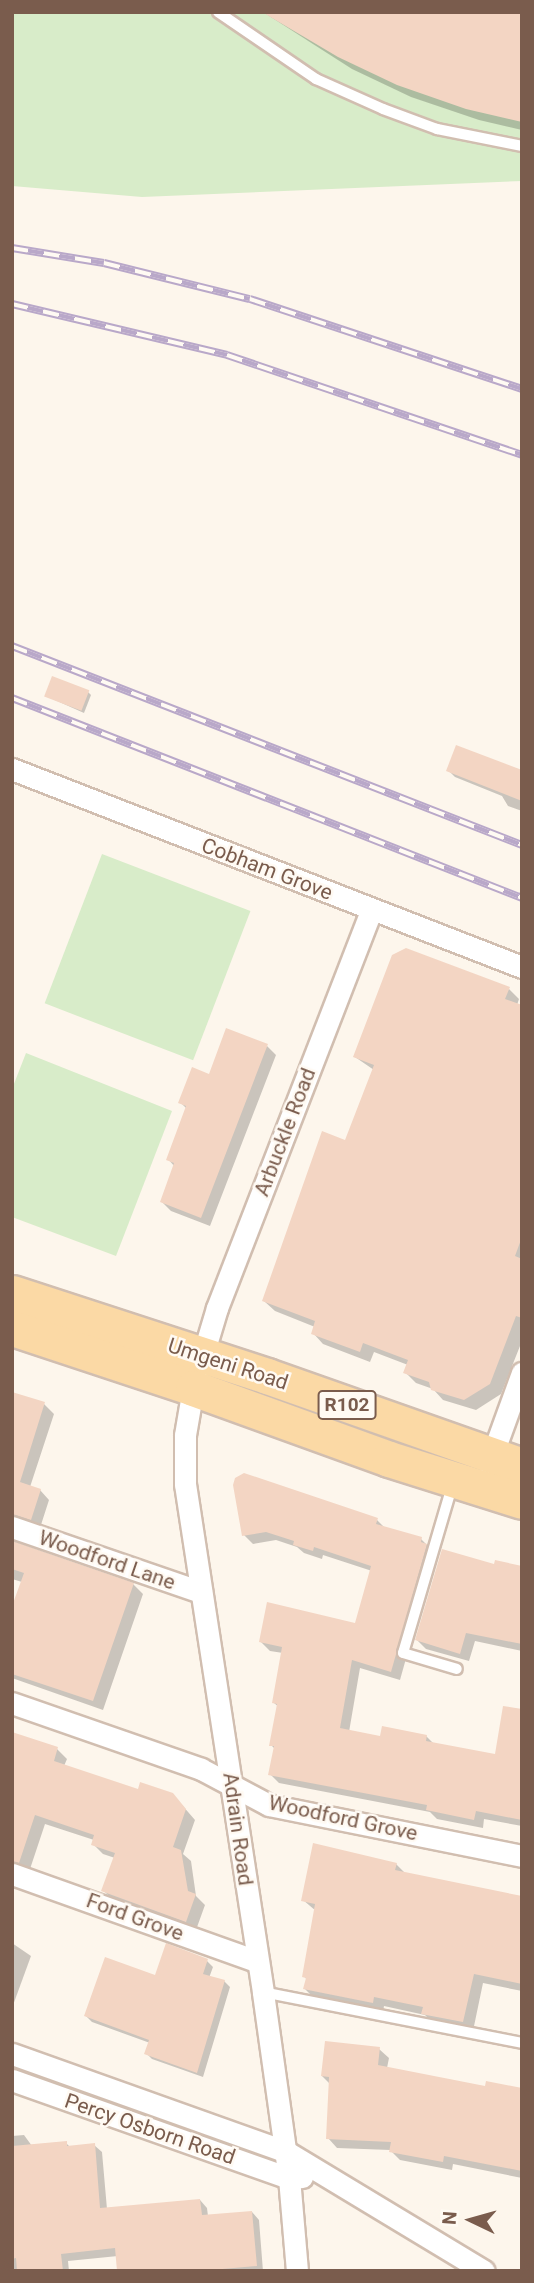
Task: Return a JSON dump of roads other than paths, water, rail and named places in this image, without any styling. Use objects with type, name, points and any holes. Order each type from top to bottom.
[{"type":"main road","name":"Umgeni Road","points":[[12,1293],[203,1355],[487,1474],[522,1501]]},
{"type":"main road","name":"Umgeni Road","points":[[12,1328],[193,1388],[487,1474]]},
{"type":"street","name":"Cobham Grove","points":[[12,769],[522,967]]},
{"type":"street","name":"Arbuckle Road","points":[[193,1388],[217,1308],[371,910]]},
{"type":"street","points":[[487,1474],[522,1373]]},
{"type":"street","name":"Adrain Road","points":[[193,1388],[185,1435],[186,1484],[263,1992],[289,2178],[297,2271]]},
{"type":"street","name":"Woodford Lane","points":[[12,1527],[201,1592]]},
{"type":"street","name":"Woodford Grove","points":[[12,1703],[201,1769],[268,1805],[522,1856]]},
{"type":"street","name":"Ford Grove","points":[[12,1874],[257,1961]]},
{"type":"street","name":"Percy Osborn Road","points":[[12,2054],[285,2151],[484,2271]]},
{"type":"street","name":"Percy Osborn Road","points":[[12,2080],[289,2178]]},
{"type":"street","points":[[289,2178],[325,2176]]},
{"type":"lane","points":[[218,12],[316,79],[383,109],[437,129],[522,146]]},
{"type":"lane","points":[[457,1670],[403,1653],[487,1474]]},
{"type":"lane","points":[[263,1992],[522,2043]]},
{"type":"railway","points":[[12,248],[104,263],[250,299],[522,389]]},
{"type":"railway","points":[[12,304],[227,355],[522,455]]},
{"type":"railway","points":[[12,646],[522,845]]},
{"type":"railway","points":[[12,698],[522,898]]}]
